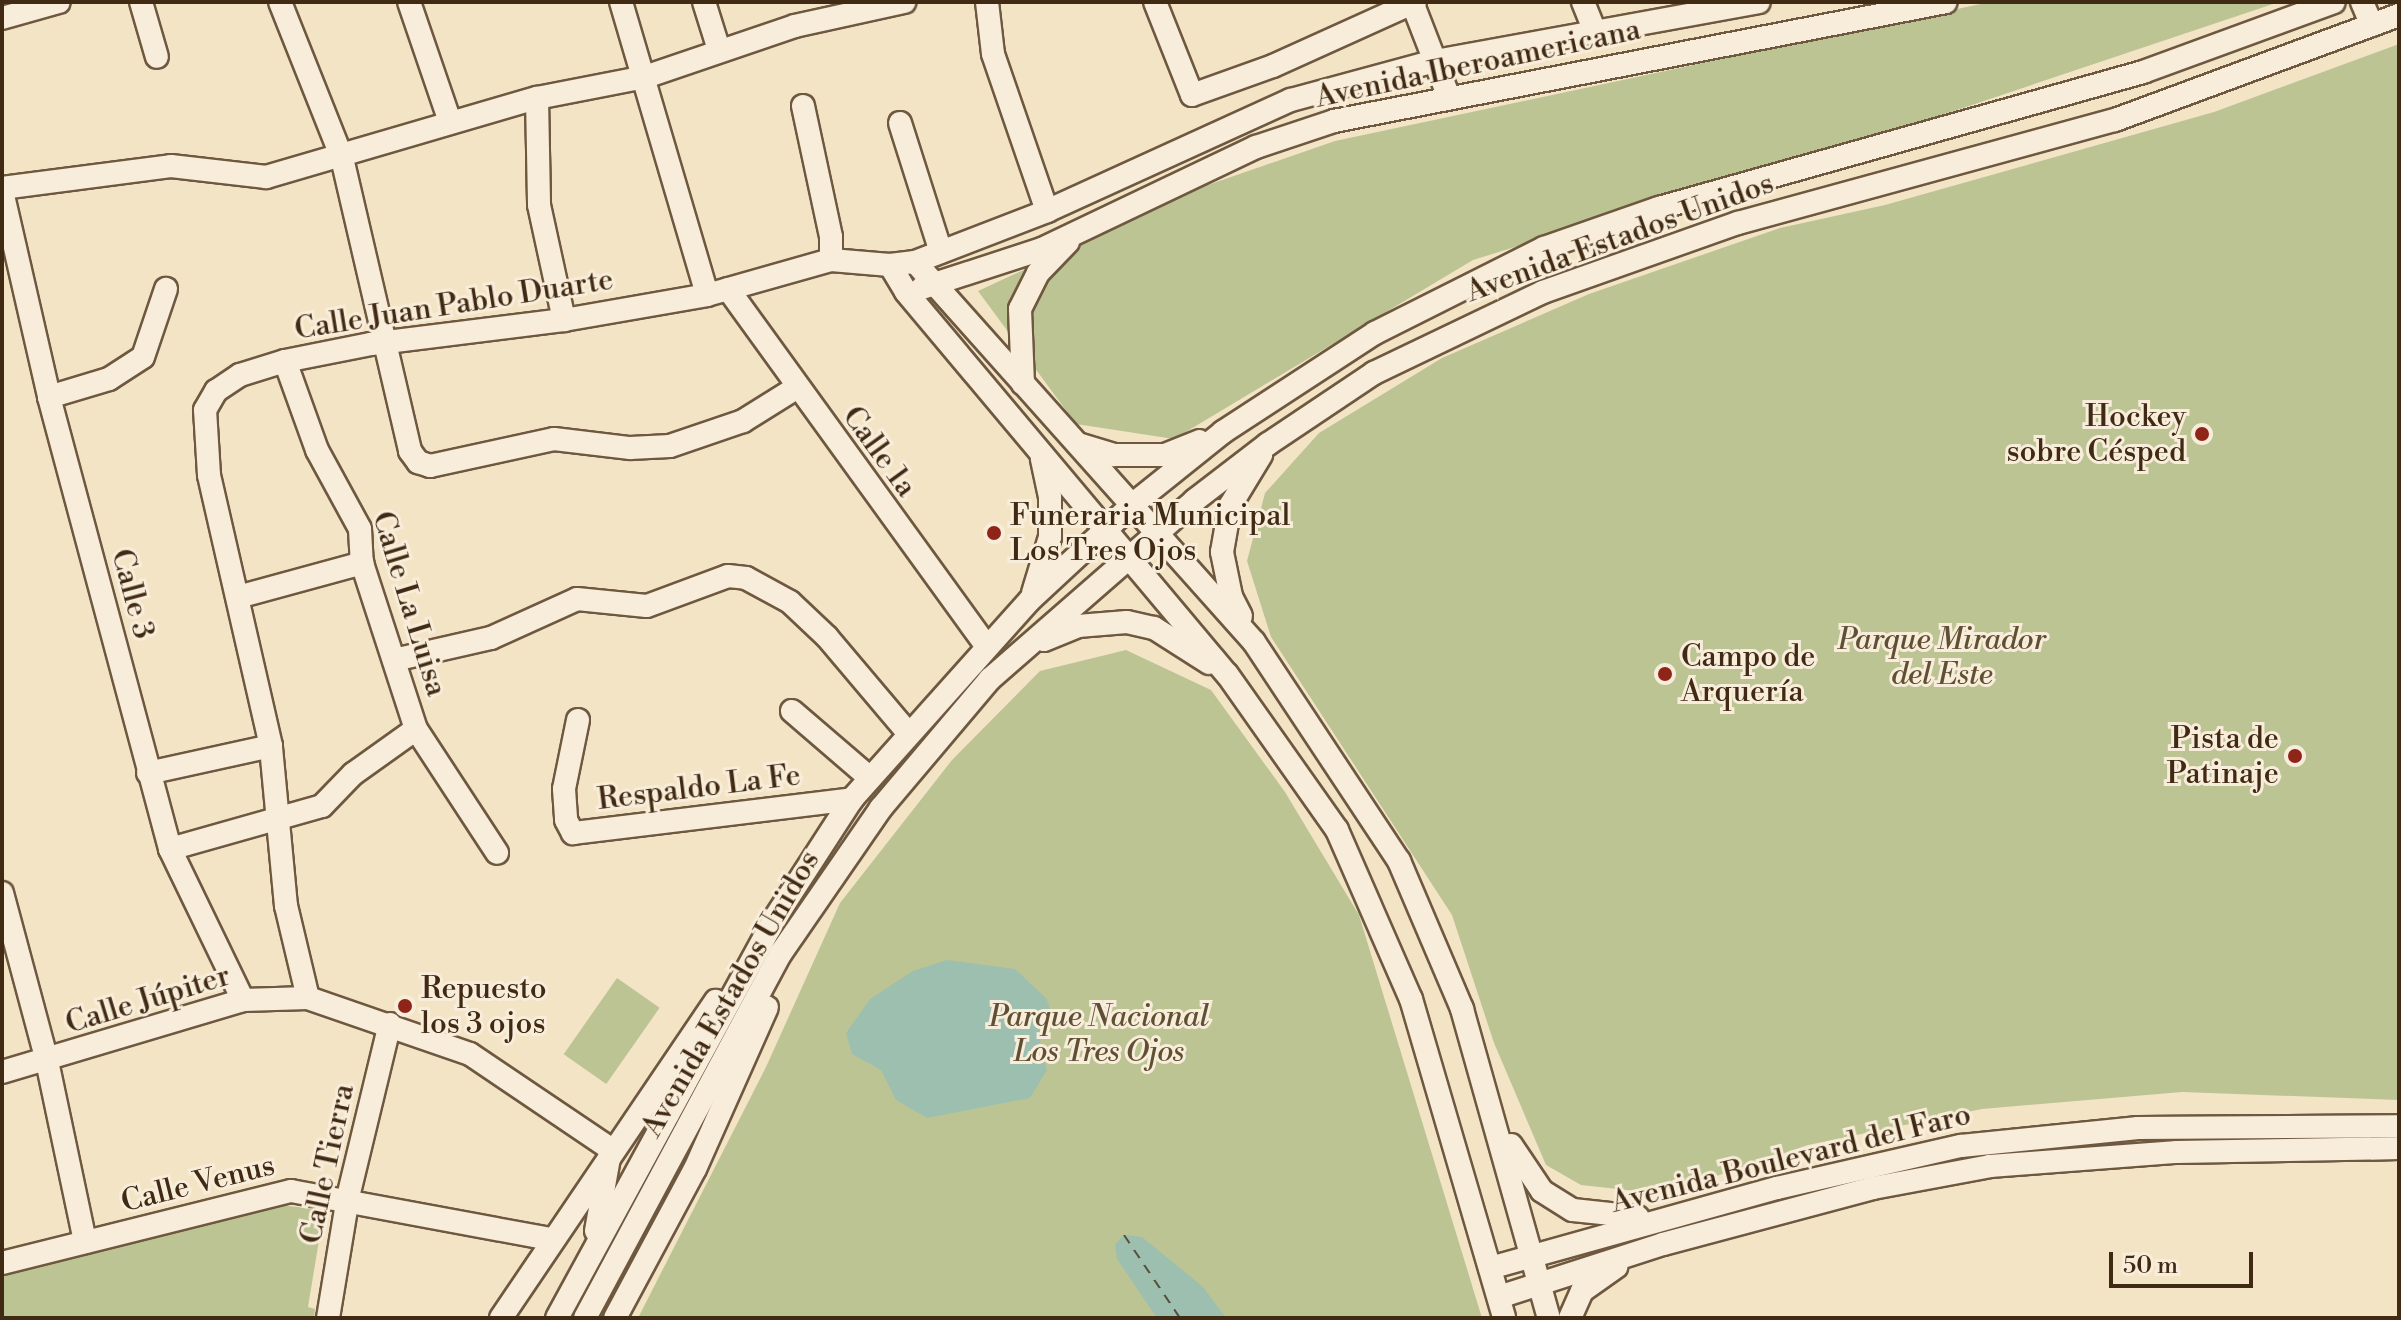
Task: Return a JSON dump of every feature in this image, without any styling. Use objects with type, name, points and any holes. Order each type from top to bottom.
[{"type":"street","points":[[2,18],[59,2]]},
{"type":"street","points":[[141,2],[157,57]]},
{"type":"street","points":[[280,2],[342,158],[410,451],[418,462],[430,466],[554,439],[630,448],[670,446],[743,421],[796,388]]},
{"type":"street","points":[[409,2],[450,122]]},
{"type":"street","name":"Calle 1a","points":[[621,2],[718,292],[796,388],[986,646]]},
{"type":"street","points":[[704,2],[719,50]]},
{"type":"street","points":[[2,189],[171,166],[266,177],[342,158],[450,122],[537,98],[645,77],[719,50],[862,6],[904,2]]},
{"type":"street","points":[[987,2],[993,54],[1047,211]]},
{"type":"street","points":[[1155,2],[1192,95],[1273,66],[1413,2],[1448,95]]},
{"type":"street","points":[[1583,2],[1594,29]]},
{"type":"street","name":"Avenida Iberoamericana","points":[[890,265],[915,262],[1047,211],[1291,100],[1435,61],[1594,29],[1759,2]]},
{"type":"street","name":"Avenida Iberoamericana","points":[[906,292],[935,285],[1074,235],[1287,135],[1448,95],[1946,2]]},
{"type":"street","points":[[2331,2],[2343,36]]},
{"type":"street","name":"Avenida Estados Unidos","points":[[557,1318],[775,918],[852,799],[1031,599],[1132,505],[1223,432],[1375,333],[1544,248],[1659,208],[2143,72],[2331,2]]},
{"type":"street","points":[[2362,2],[2372,25]]},
{"type":"street","name":"Avenida Estados Unidos","points":[[589,1311],[807,911],[923,756],[990,679],[1268,444],[1374,373],[1543,292],[1738,223],[2115,120],[2399,15]]},
{"type":"street","points":[[537,98],[539,205],[564,320]]},
{"type":"street","points":[[803,106],[831,237],[831,260]]},
{"type":"street","points":[[900,123],[941,252]]},
{"type":"street","name":"Calle 3","points":[[2,189],[49,397],[170,849],[243,1000]]},
{"type":"street","points":[[1023,384],[1020,309],[1038,273],[1074,235]]},
{"type":"street","name":"Calle Juan Pablo Duarte","points":[[308,998],[286,906],[282,820],[271,746],[209,475],[205,410],[216,391],[240,375],[285,361],[384,342],[564,320],[718,292],[831,260],[890,265]]},
{"type":"street","points":[[915,262],[1254,642]]},
{"type":"street","points":[[890,265],[906,292],[1227,674],[1337,830],[1375,906],[1411,999],[1501,1308]]},
{"type":"street","points":[[49,397],[109,379],[143,357],[166,289]]},
{"type":"street","name":"Calle La Luisa","points":[[285,361],[317,450],[360,529],[362,563],[416,729],[497,853]]},
{"type":"street","points":[[1076,443],[1114,455],[1165,455],[1223,432]]},
{"type":"street","points":[[1268,444],[1230,506],[1222,552],[1231,596],[1254,642],[1399,861],[1462,1009],[1549,1318]]},
{"type":"street","points":[[1031,599],[1050,537],[1050,497],[1040,454]]},
{"type":"street","points":[[238,597],[362,563]]},
{"type":"street","points":[[394,660],[491,638],[577,599],[647,606],[728,576],[746,578],[778,594],[809,620],[908,733]]},
{"type":"street","points":[[1028,646],[1078,626],[1127,622],[1154,628],[1227,674]]},
{"type":"street","points":[[792,711],[870,778]]},
{"type":"street","name":"Respaldo La Fe","points":[[578,720],[564,789],[566,820],[573,833],[852,799]]},
{"type":"street","points":[[170,849],[282,820],[322,806],[353,774],[416,729]]},
{"type":"street","points":[[148,773],[271,746]]},
{"type":"street","points":[[2,893],[47,1061],[85,1242]]},
{"type":"street","points":[[615,1318],[695,1169],[807,911]]},
{"type":"street","points":[[501,1318],[611,1149],[775,918]]},
{"type":"street","name":"Calle Júpiter","points":[[2,1072],[243,1000],[308,998],[470,1054],[611,1149]]},
{"type":"street","name":"Calle Tierra","points":[[328,1318],[348,1197],[390,1024]]},
{"type":"street","points":[[1495,1118],[1529,1177],[1573,1210],[1618,1218],[1683,1213]]},
{"type":"street","name":"Avenida Boulevard del Faro","points":[[1490,1268],[1683,1213],[1907,1155],[2015,1137],[2138,1128],[2399,1126]]},
{"type":"street","name":"Avenida Boulevard del Faro","points":[[1501,1308],[1541,1285],[1663,1244],[1873,1188],[1990,1166],[2162,1152],[2399,1148]]},
{"type":"street","points":[[591,1255],[611,1149]]},
{"type":"street","name":"Calle Venus","points":[[2,1263],[291,1191],[348,1197],[550,1239]]},
{"type":"street","points":[[1570,1318],[1582,1291],[1619,1264],[1663,1244]]},
{"type":"green space","points":[[1990,2],[2279,2],[1957,110],[1473,260],[1174,439],[1076,424],[978,291],[1205,186],[1335,141]]},
{"type":"green space","name":"Parque Mirador del Este","points":[[2399,44],[2399,1100],[2182,1092],[1982,1109],[1808,1145],[1663,1194],[1581,1185],[1546,1165],[1494,1043],[1452,915],[1271,637],[1247,561],[1265,493],[1319,433],[1442,358],[1589,294],[1780,228],[1885,205],[2214,112]]},
{"type":"green space","name":"Parque Nacional Los Tres Ojos","points":[[1126,650],[1211,690],[1285,792],[1359,915],[1482,1318],[638,1318],[766,1067],[840,903],[952,760],[1040,671]]},
{"type":"green space","points":[[617,978],[660,1008],[606,1084],[564,1054]]},
{"type":"green space","points":[[280,1205],[324,1210],[308,1307],[315,1309],[314,1318],[2,1318],[2,1274],[235,1211],[237,1217]]},
{"type":"shaded area","points":[[947,960],[1015,969],[1046,998],[1051,1011],[1039,1044],[1047,1070],[1030,1098],[927,1118],[896,1100],[881,1070],[852,1054],[846,1033],[870,999],[913,971]]},
{"type":"shaded area","points":[[1124,1235],[1142,1237],[1203,1287],[1226,1318],[1157,1318],[1117,1259],[1115,1244]]},
{"type":"ferry route","points":[[1124,1235],[1180,1318]]},
{"type":"place","name":"Hockey sobre Césped","points":[[2202,434]]},
{"type":"place","name":"Funeraria Municipal Los Tres Ojos","points":[[994,533]]},
{"type":"place","name":"Campo de Arquería","points":[[1665,674]]},
{"type":"place","name":"Pista de Patinaje","points":[[2295,756]]},
{"type":"place","name":"Repuesto los 3 ojos","points":[[405,1006]]}]
